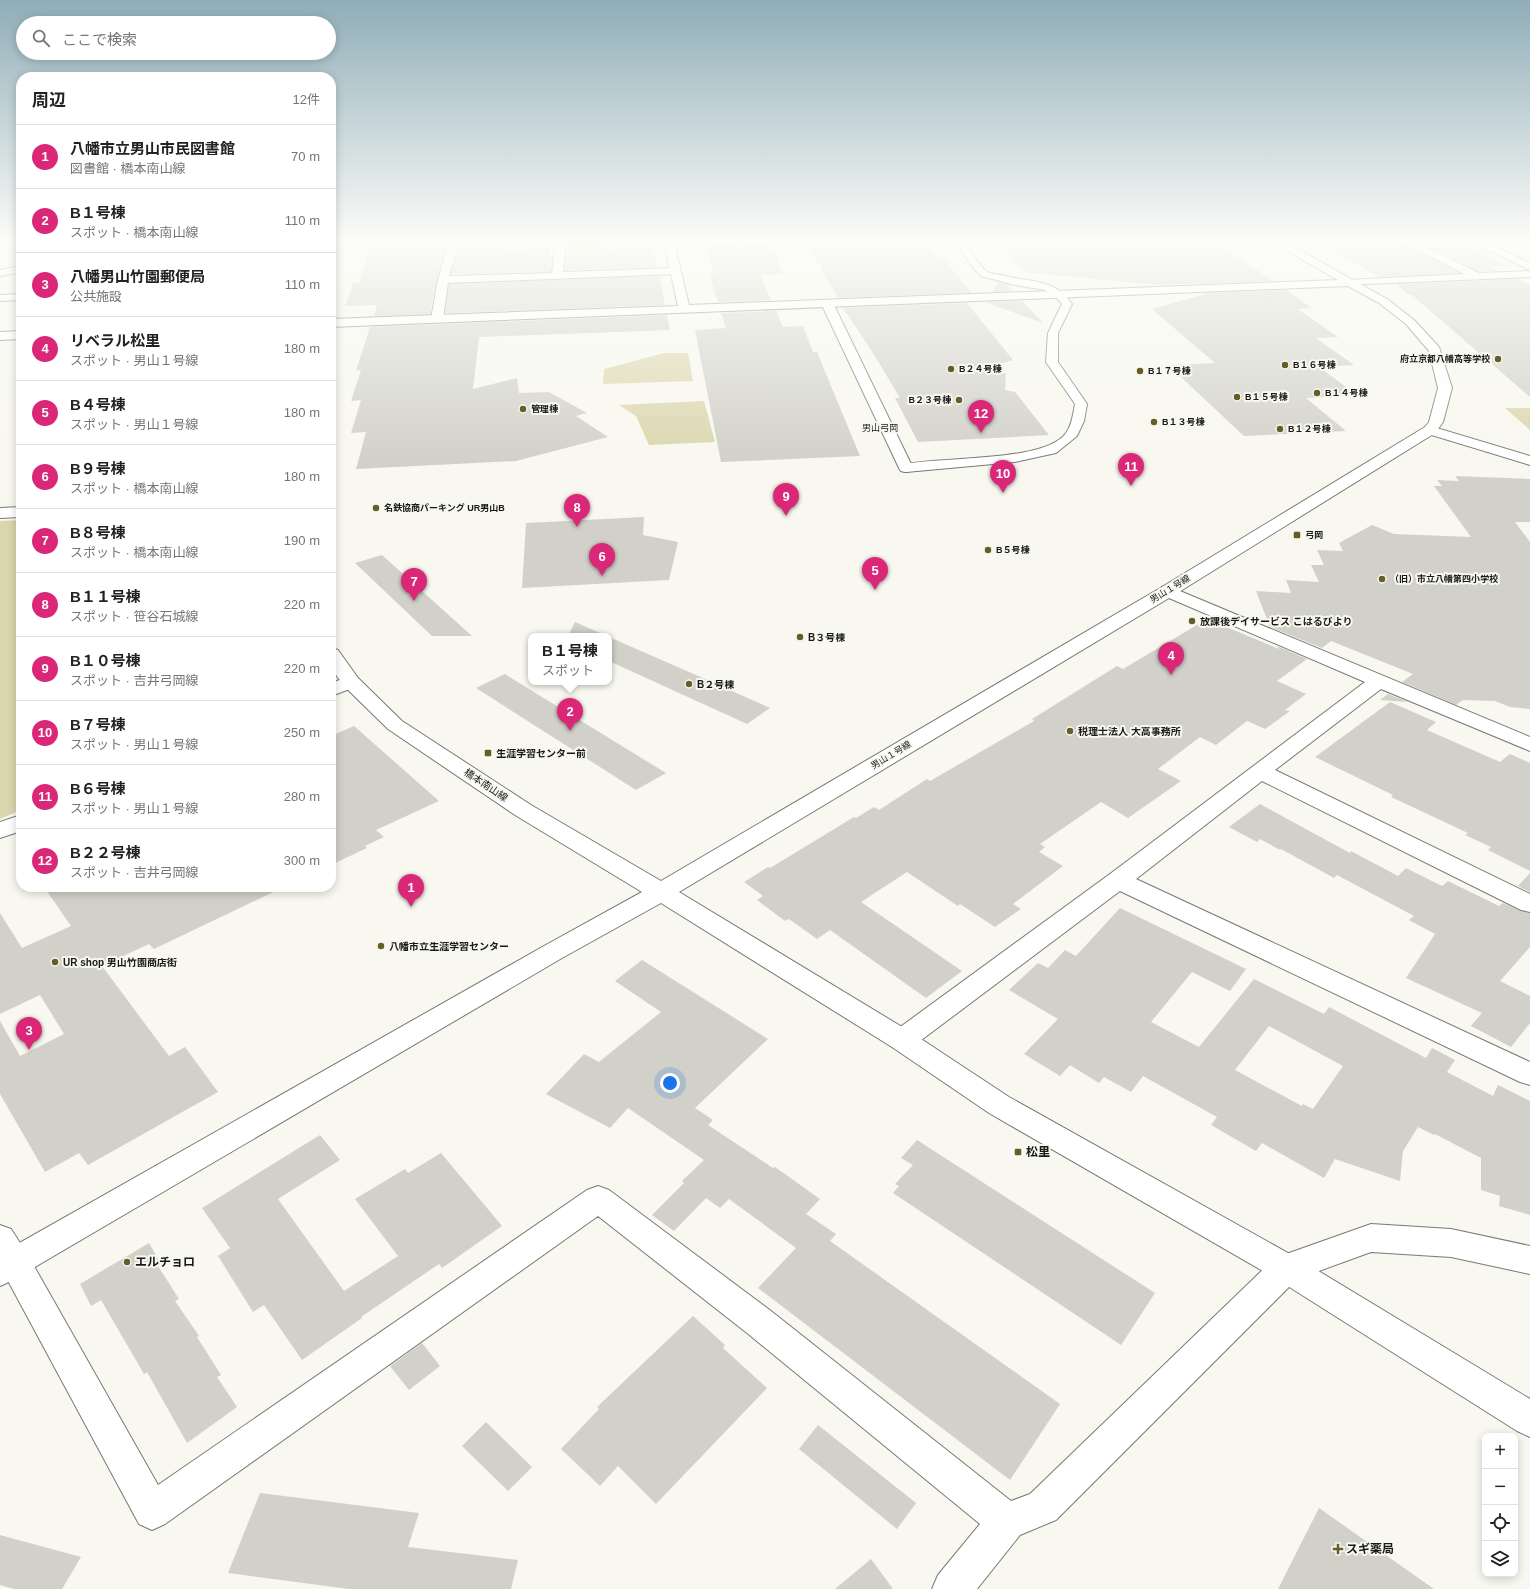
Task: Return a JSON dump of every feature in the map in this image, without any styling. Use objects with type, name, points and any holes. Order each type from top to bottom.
[{"type":"street","points":[[436,319],[437,312]]},
{"type":"street","points":[[336,323],[606,312]]},
{"type":"street","points":[[831,312],[906,468],[1015,458],[1051,450],[1072,436],[1078,421],[1080,404],[1052,362],[1053,333],[1064,312]]},
{"type":"street","points":[[1397,312],[1410,322],[1435,350],[1445,388],[1436,422],[1430,430],[1530,461]]},
{"type":"street","points":[[0,336],[16,335]]},
{"type":"street","name":"男山１号線","points":[[5,1257],[661,892],[1168,590],[1430,430]]},
{"type":"street","points":[[1500,451],[1530,451]]},
{"type":"street","points":[[0,513],[16,512]]},
{"type":"street","points":[[1168,590],[1530,745]]},
{"type":"street","name":"橋本南山線","points":[[336,661],[351,682],[396,725],[523,810],[661,892],[902,1040],[999,1105],[1286,1268],[1530,1419]]},
{"type":"street","points":[[902,1040],[1118,880],[1378,681]]},
{"type":"street","points":[[336,688],[351,682]]},
{"type":"street","points":[[1259,771],[1530,904]]},
{"type":"street","points":[[0,831],[16,824]]},
{"type":"street","points":[[1118,880],[1530,1074]]},
{"type":"street","points":[[5,1257],[152,1511],[598,1199],[759,1322],[1007,1522]]},
{"type":"street","points":[[952,1589],[1007,1522],[1043,1507],[1286,1268],[1372,1238],[1451,1243],[1530,1260]]},
{"type":"shaded area","points":[[664,353],[688,353],[693,381],[603,384],[604,369]]},
{"type":"shaded area","points":[[704,401],[715,442],[649,445],[636,416],[619,405]]},
{"type":"shaded area","points":[[1505,408],[1530,408],[1530,430]]},
{"type":"shaded area","points":[[16,520],[16,812],[0,819],[0,521]]},
{"type":"building","points":[[375,312],[430,312],[430,314],[374,316]]},
{"type":"building","points":[[777,312],[783,327],[803,326],[813,352],[817,352],[860,456],[721,462],[695,330],[726,328],[721,313]]},
{"type":"building","points":[[846,312],[974,312],[1013,360],[994,366],[996,374],[1006,373],[1005,390],[1015,392],[1049,435],[918,442],[895,398],[900,398],[870,348]]},
{"type":"building","points":[[1013,312],[1033,312],[1043,323]]},
{"type":"building","points":[[1156,312],[1303,312],[1338,337],[1316,338],[1354,365],[1319,367],[1357,395],[1306,398],[1346,431],[1244,436],[1168,365],[1215,363]]},
{"type":"building","points":[[1432,312],[1530,312],[1530,397]]},
{"type":"building","points":[[667,315],[670,330],[479,337],[473,389],[517,378],[519,393],[549,392],[587,413],[576,416],[608,437],[516,461],[356,469],[366,432],[351,433],[361,400],[351,401],[361,370],[356,371],[370,327]]},
{"type":"building","name":"（旧）市立八幡第四小学校","points":[[1455,476],[1530,479],[1530,522],[1515,522],[1530,542],[1530,709],[1510,707],[1495,701],[1463,700],[1456,705],[1402,682],[1413,674],[1331,641],[1322,648],[1270,627],[1256,591],[1291,593],[1286,580],[1319,582],[1311,565],[1324,565],[1317,550],[1343,551],[1339,543],[1372,525],[1394,534],[1471,537],[1434,486],[1442,486],[1437,480],[1459,481]]},
{"type":"building","points":[[644,517],[643,535],[678,542],[669,580],[522,588],[526,523]]},
{"type":"building","points":[[382,555],[472,636],[432,636],[355,563]]},
{"type":"building","points":[[1207,619],[1307,659],[1277,681],[1306,694],[1285,710],[1290,711],[1265,729],[1247,721],[1216,745],[1200,737],[1158,769],[1181,781],[1128,818],[1101,802],[1040,844],[1045,847],[1039,852],[1063,866],[1013,904],[1021,909],[995,927],[960,904],[958,906],[907,872],[861,902],[962,971],[926,998],[830,930],[817,939],[789,919],[785,921],[757,900],[763,896],[744,882],[854,817],[856,818],[874,807],[879,810],[927,779],[930,781],[1034,721],[1032,719],[1117,666],[1123,669]]},
{"type":"building","points":[[575,622],[600,633],[570,633]]},
{"type":"building","name":"B２号棟","points":[[612,638],[770,708],[747,724],[612,662]]},
{"type":"building","points":[[505,674],[666,773],[636,790],[476,688]]},
{"type":"building","points":[[1388,694],[1408,702],[1380,700]]},
{"type":"building","points":[[1390,702],[1436,722],[1427,730],[1500,762],[1510,754],[1530,763],[1530,871],[1488,850],[1491,847],[1465,835],[1468,833],[1391,797],[1393,795],[1315,757]]},
{"type":"building","points":[[354,726],[439,801],[376,830],[384,837],[365,846],[367,848],[336,863],[336,734]]},
{"type":"building","points":[[1260,804],[1350,853],[1351,851],[1398,876],[1406,868],[1442,886],[1448,881],[1499,906],[1503,903],[1520,911],[1530,913],[1530,947],[1500,981],[1530,996],[1530,1023],[1511,1047],[1471,1026],[1482,1013],[1406,978],[1435,934],[1409,920],[1414,916],[1337,875],[1334,878],[1281,849],[1280,850],[1260,839],[1257,842],[1229,827]]},
{"type":"building","points":[[1530,873],[1530,892],[1518,886]]},
{"type":"building","points":[[47,892],[274,892],[154,949],[149,944],[102,966],[169,1056],[185,1047],[218,1092],[88,1165],[79,1153],[45,1172],[0,1094],[0,1021],[20,1056],[64,1034],[40,995],[0,1014],[0,913],[22,948],[71,926]]},
{"type":"building","points":[[1120,908],[1246,969],[1230,991],[1192,972],[1151,1022],[1199,1047],[1254,979],[1324,1014],[1329,1007],[1426,1058],[1432,1048],[1455,1060],[1447,1072],[1493,1096],[1498,1085],[1530,1101],[1530,1215],[1499,1206],[1500,1196],[1481,1190],[1481,1158],[1435,1134],[1434,1135],[1418,1127],[1403,1151],[1400,1181],[1335,1159],[1324,1178],[1262,1143],[1256,1151],[1211,1125],[1217,1117],[1143,1076],[1131,1092],[1104,1077],[1099,1083],[1070,1065],[1060,1076],[1024,1054],[1058,1019],[1009,990],[1038,963],[1048,968],[1065,950],[1076,956]],"holes":[[[1269,1026],[1343,1066],[1313,1109],[1303,1104],[1302,1106],[1235,1070]]]},
{"type":"building","points":[[642,960],[768,1039],[695,1108],[713,1120],[708,1125],[773,1168],[775,1167],[820,1199],[806,1214],[836,1234],[830,1241],[1060,1404],[1010,1480],[758,1288],[796,1248],[729,1199],[720,1208],[706,1198],[674,1231],[652,1215],[684,1183],[682,1181],[704,1160],[628,1108],[610,1128],[546,1094],[584,1054],[599,1062],[661,1012],[615,981]]},
{"type":"building","points":[[320,1135],[340,1160],[278,1199],[344,1291],[398,1256],[355,1199],[405,1169],[408,1173],[441,1153],[502,1226],[442,1268],[439,1264],[361,1317],[362,1318],[302,1360],[264,1305],[253,1312],[218,1256],[230,1248],[202,1208]]},
{"type":"building","points":[[917,1140],[1155,1293],[1121,1345],[893,1193],[899,1186],[895,1184],[913,1165],[901,1158]]},
{"type":"building","points":[[149,1243],[161,1264],[158,1266],[179,1299],[175,1301],[199,1336],[197,1337],[221,1375],[217,1377],[237,1407],[187,1443],[147,1372],[144,1374],[101,1300],[91,1306],[80,1284]]},
{"type":"building","points":[[693,1316],[725,1345],[723,1348],[767,1388],[656,1504],[618,1466],[600,1486],[561,1449],[599,1409],[597,1407]]},
{"type":"building","points":[[422,1343],[440,1366],[409,1390],[390,1366]]},
{"type":"building","points":[[486,1422],[532,1467],[508,1491],[462,1446]]},
{"type":"building","points":[[818,1425],[916,1503],[897,1529],[799,1449]]},
{"type":"building","points":[[260,1493],[419,1513],[408,1547],[518,1560],[511,1589],[349,1589],[228,1573]]},
{"type":"building","name":"スギ薬局","points":[[1319,1508],[1434,1589],[1278,1589]]},
{"type":"building","points":[[0,1535],[81,1557],[62,1589],[14,1589],[0,1585]]},
{"type":"building","points":[[871,1559],[893,1589],[835,1589]]},
{"type":"place","name":"府立京都八幡高等学校","points":[[1498,359]]},
{"type":"place","name":"B１６号棟","points":[[1285,365]]},
{"type":"place","name":"B２４号棟","points":[[951,369]]},
{"type":"place","name":"B１７号棟","points":[[1140,371]]},
{"type":"place","name":"B１４号棟","points":[[1317,393]]},
{"type":"place","name":"B１５号棟","points":[[1237,397]]},
{"type":"place","name":"B２３号棟","points":[[959,400]]},
{"type":"place","name":"管理棟","points":[[523,409]]},
{"type":"place","name":"B１３号棟","points":[[1154,422]]},
{"type":"place","name":"B１２号棟","points":[[1280,429]]},
{"type":"place","name":"B２２号棟","points":[[981,433]]},
{"type":"place","name":"B６号棟","points":[[1131,486]]},
{"type":"place","name":"B７号棟","points":[[1003,493]]},
{"type":"place","name":"名鉄協商パーキング UR男山B","points":[[376,508]]},
{"type":"place","name":"B１０号棟","points":[[786,516]]},
{"type":"place","name":"B１１号棟","points":[[577,527]]},
{"type":"place","name":"弓岡","points":[[1297,535]]},
{"type":"place","name":"B５号棟","points":[[988,550]]},
{"type":"place","name":"B９号棟","points":[[602,576]]},
{"type":"place","name":"（旧）市立八幡第四小学校","points":[[1382,579]]},
{"type":"place","name":"B４号棟","points":[[875,590]]},
{"type":"place","name":"B８号棟","points":[[414,601]]},
{"type":"place","name":"放課後デイサービス こはるびより","points":[[1192,621]]},
{"type":"place","name":"B３号棟","points":[[800,637]]},
{"type":"place","name":"リベラル松里","points":[[1171,675]]},
{"type":"place","name":"B２号棟","points":[[689,684]]},
{"type":"place","name":"B１号棟","points":[[570,731]]},
{"type":"place","name":"税理士法人 大高事務所","points":[[1070,731]]},
{"type":"place","name":"生涯学習センター前","points":[[488,753]]},
{"type":"place","name":"八幡市立男山市民図書館","points":[[411,907]]},
{"type":"place","name":"八幡市立生涯学習センター","points":[[381,946]]},
{"type":"place","name":"UR shop 男山竹園商店街","points":[[55,962]]},
{"type":"place","name":"八幡男山竹園郵便局","points":[[29,1050]]},
{"type":"place","name":"松里","points":[[1018,1152]]},
{"type":"place","name":"エルチョロ","points":[[127,1262]]},
{"type":"place","name":"スギ薬局","points":[[1338,1549]]},
{"type":"district","name":"男山弓岡","points":[[880,428]]}]
